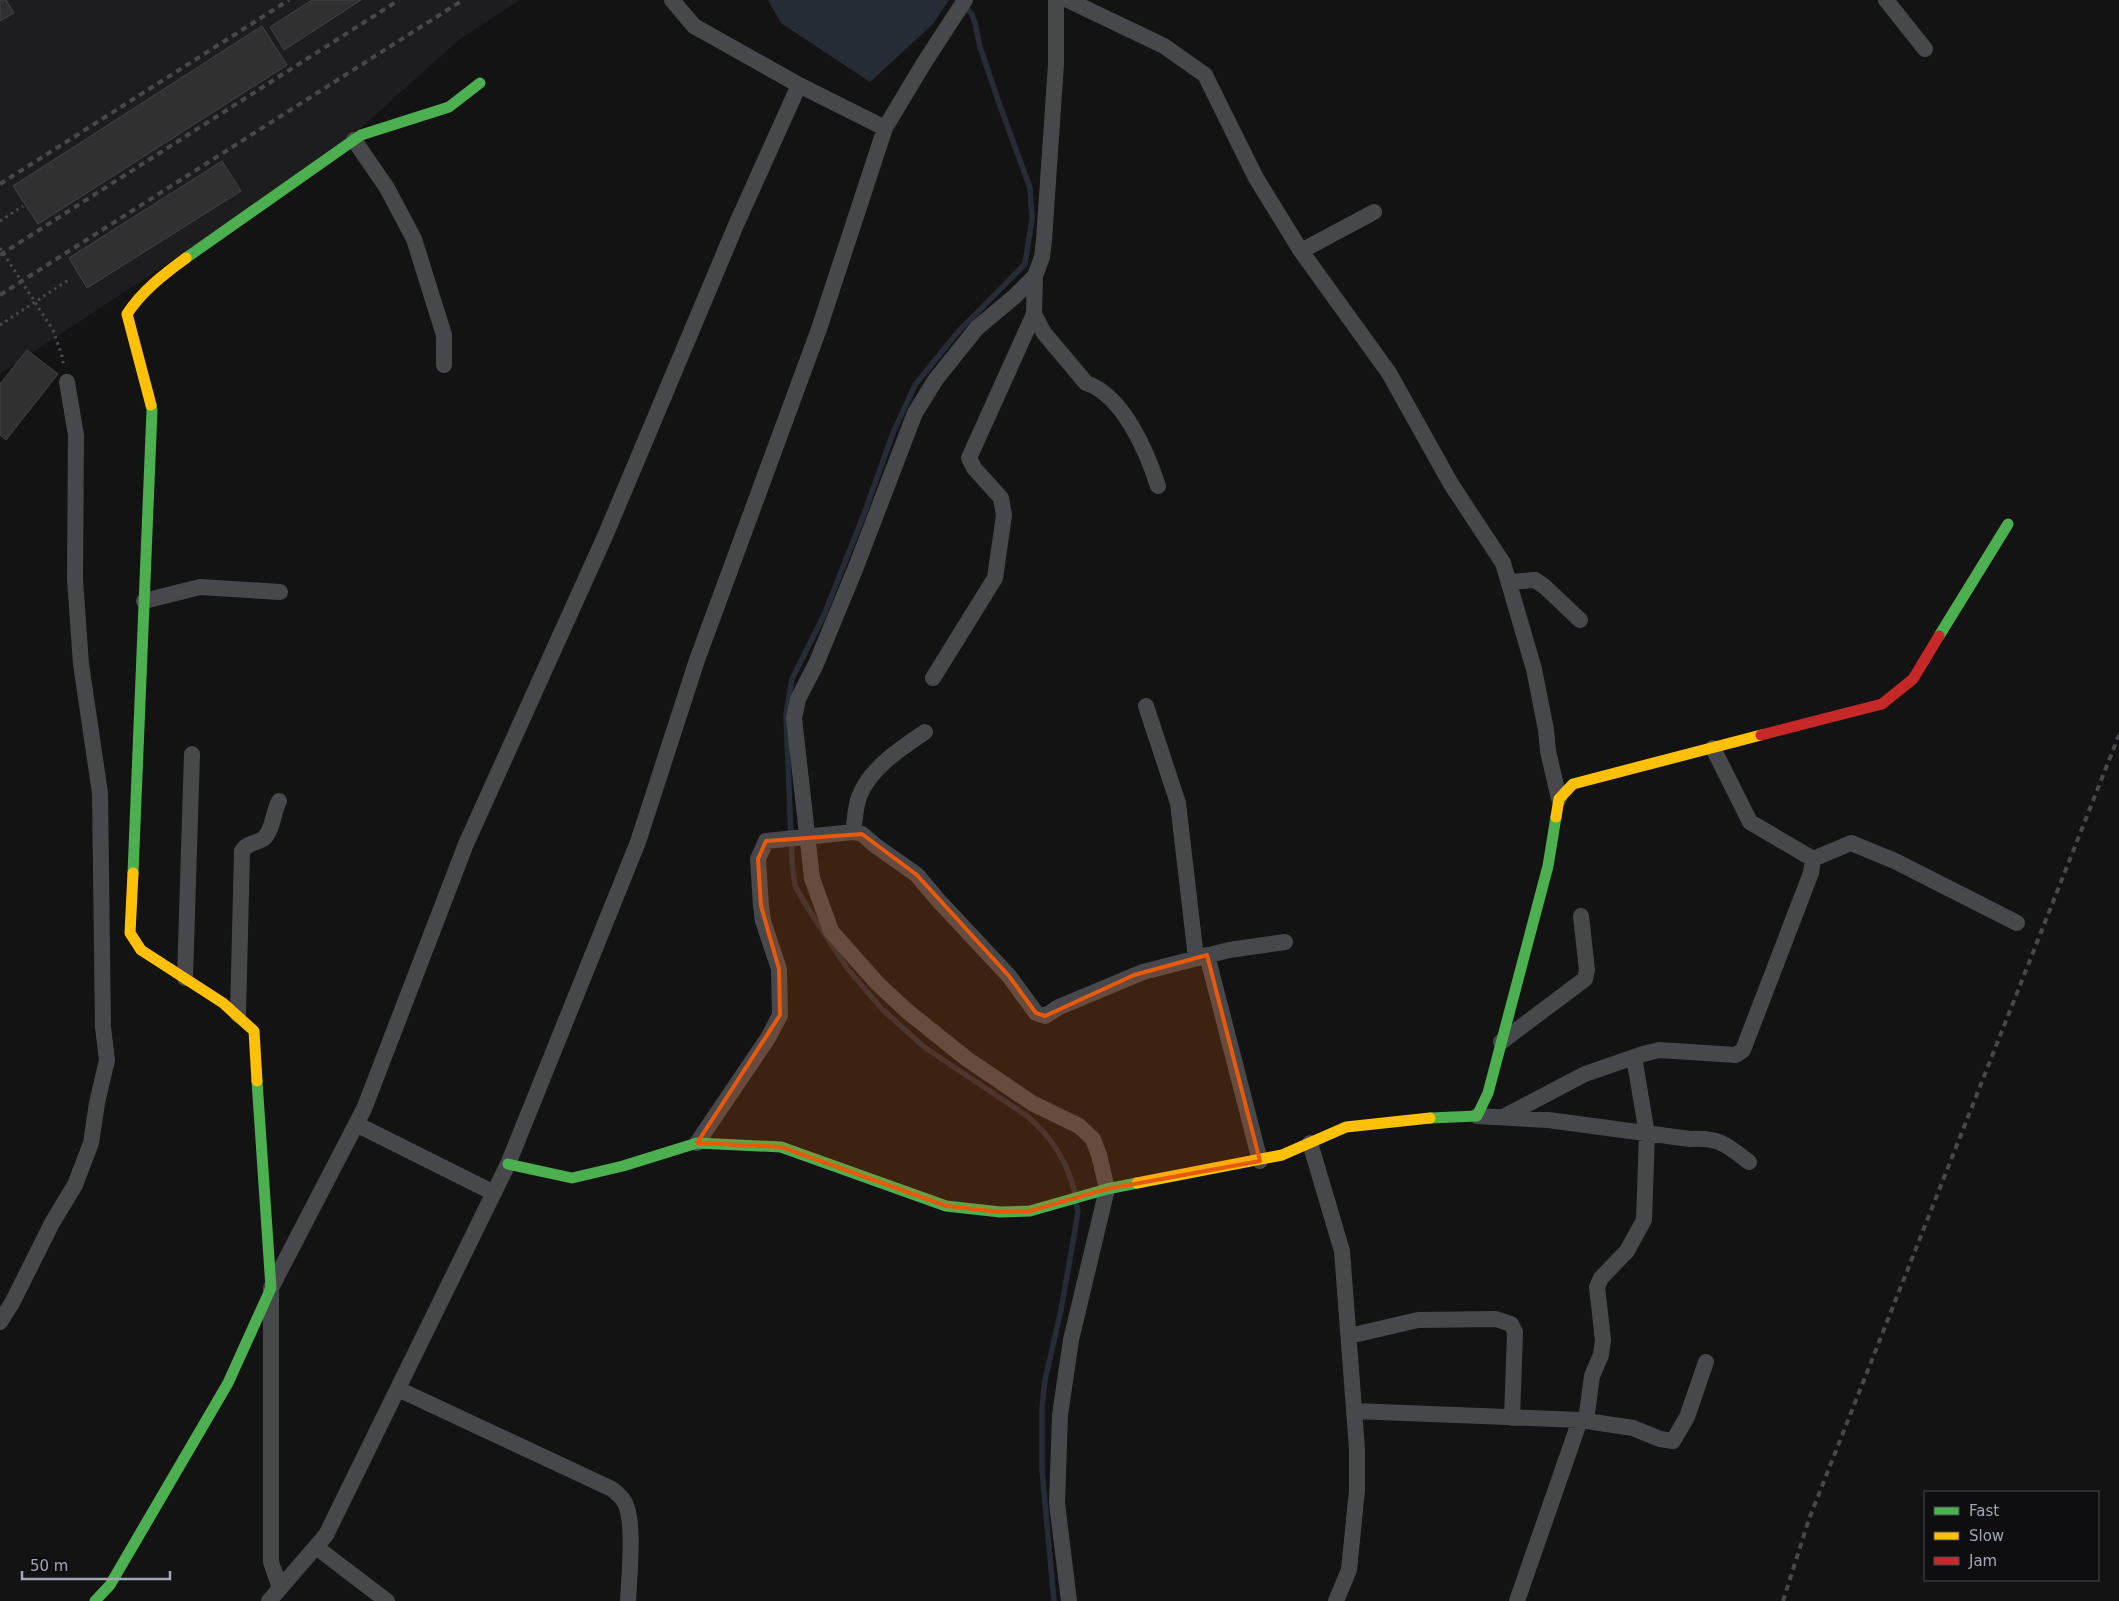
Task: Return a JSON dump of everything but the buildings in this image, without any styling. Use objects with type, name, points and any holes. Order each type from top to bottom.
[{"type":"street","points":[[672,0],[694,26],[800,85],[885,128]]},
{"type":"street","points":[[269,1601],[326,1536],[508,1164],[638,842],[697,660],[819,330],[885,128],[965,0]]},
{"type":"street","points":[[933,678],[995,578],[1004,515],[1001,498],[974,468],[969,458],[1034,314],[1036,276],[1042,257],[1044,240],[1056,64],[1056,0]]},
{"type":"street","points":[[1068,0],[1164,46],[1205,75],[1247,164],[1301,251],[1389,373],[1451,484],[1500,558],[1509,582],[1526,646],[1534,668],[1546,730],[1548,751],[1559,799],[1548,866],[1488,1093],[1477,1116]]},
{"type":"street","points":[[1886,0],[1925,49]]},
{"type":"street","points":[[280,1588],[271,1562],[272,1288],[254,1031],[238,1015],[141,950],[130,933],[152,410],[127,314],[133,305],[162,275],[361,135],[449,107],[480,82]]},
{"type":"street","points":[[96,1601],[110,1585],[228,1384],[272,1288],[364,1109],[466,844],[606,534],[736,225],[800,85]]},
{"type":"street","points":[[354,140],[387,188],[414,239],[444,335],[444,365]]},
{"type":"street","points":[[1301,251],[1374,212]]},
{"type":"street","points":[[1036,276],[977,328],[936,379],[916,413],[853,576],[816,664],[798,699],[794,718],[803,838],[812,878],[831,931],[877,983],[906,1011],[967,1059],[1032,1103],[1079,1126],[1093,1139],[1099,1155],[1107,1189],[1071,1340],[1060,1415],[1057,1504],[1069,1601]]},
{"type":"street","points":[[1034,314],[1044,333],[1086,383],[1094,385],[1119,407],[1148,455],[1158,486]]},
{"type":"street","points":[[0,1322],[12,1303],[52,1223],[75,1185],[91,1143],[97,1103],[107,1060],[103,1026],[100,793],[81,664],[75,579],[76,435],[67,382]]},
{"type":"street","points":[[1559,799],[1573,784],[1882,704],[1913,679],[2008,524]]},
{"type":"street","points":[[1509,582],[1535,580],[1580,620]]},
{"type":"street","points":[[144,601],[200,587],[280,592]]},
{"type":"street","points":[[1146,706],[1178,802],[1201,957],[1260,1161]]},
{"type":"street","points":[[853,832],[859,798],[868,782],[894,753],[925,732]]},
{"type":"street","points":[[1713,748],[1750,822],[1813,859]]},
{"type":"street","points":[[185,978],[192,754]]},
{"type":"street","points":[[238,1015],[242,851],[246,845],[264,838],[271,828],[274,812],[279,801]]},
{"type":"street","points":[[697,1143],[768,1038],[780,1014],[780,969],[763,921],[758,859],[766,842],[778,839],[853,832],[862,834],[917,875],[1009,976],[1036,1013],[1045,1016],[1059,1007],[1134,976],[1201,957],[1285,942]]},
{"type":"street","points":[[1813,859],[1851,843],[1895,861],[2017,923]]},
{"type":"street","points":[[1503,1118],[1585,1074],[1634,1057],[1659,1050],[1736,1055],[1743,1050],[1811,873],[1813,859]]},
{"type":"street","points":[[1501,1042],[1585,979],[1587,970],[1581,916]]},
{"type":"street","points":[[1517,1601],[1583,1421],[1592,1376],[1600,1355],[1603,1340],[1597,1287],[1601,1278],[1627,1251],[1644,1220],[1647,1134],[1634,1057]]},
{"type":"street","points":[[508,1164],[572,1178],[623,1166],[697,1143],[781,1146],[946,1206],[1000,1212],[1030,1211],[1055,1202],[1107,1189],[1282,1156],[1346,1127],[1445,1117],[1477,1116],[1548,1120],[1690,1139],[1706,1138],[1724,1142],[1748,1162]]},
{"type":"street","points":[[356,1124],[494,1192]]},
{"type":"street","points":[[1310,1143],[1342,1252],[1357,1449],[1357,1490],[1349,1570],[1336,1601]]},
{"type":"street","points":[[1349,1336],[1418,1320],[1496,1319],[1511,1324],[1515,1332],[1512,1418]]},
{"type":"street","points":[[1354,1411],[1583,1421],[1633,1428],[1660,1439],[1673,1441],[1687,1417],[1706,1362]]},
{"type":"street","points":[[398,1389],[612,1489],[620,1496],[626,1504],[630,1517],[628,1601]]},
{"type":"street","points":[[316,1548],[387,1601]]},
{"type":"path","points":[[0,221],[23,206]]},
{"type":"path","points":[[0,248],[53,330],[62,356],[67,382]]},
{"type":"path","points":[[0,325],[70,279]]},
{"type":"highlighted area","points":[[862,834],[917,875],[1009,976],[1036,1013],[1045,1016],[1134,975],[1207,955],[1260,1161],[1107,1189],[1030,1211],[1000,1212],[946,1206],[781,1147],[697,1143],[780,1015],[779,969],[761,906],[758,859],[766,841]]},
{"type":"shaded area","points":[[0,0],[520,0],[460,39],[326,159],[0,374]]},
{"type":"shaded area","points":[[768,0],[949,0],[933,24],[870,82],[781,23]]},
{"type":"waterway","points":[[963,5],[972,14],[980,47],[1030,188],[1032,219],[1025,264],[957,333],[915,385],[893,433],[864,514],[824,615],[792,679],[786,714],[792,861],[795,886],[847,968],[882,1009],[924,1047],[1036,1124],[1058,1151],[1068,1171],[1075,1194]]},
{"type":"waterway","points":[[1054,1601],[1042,1470],[1042,1407],[1045,1380],[1061,1310],[1074,1236],[1078,1211],[1076,1203]]},
{"type":"railway","points":[[0,184],[289,0]]},
{"type":"railway","points":[[0,255],[399,0]]},
{"type":"railway","points":[[0,295],[463,0]]},
{"type":"railway","points":[[1783,1601],[1809,1519],[2119,735]]},
{"type":"traffic: fast","points":[[186,258],[361,135],[449,107],[480,83]]},
{"type":"traffic: fast","points":[[133,873],[151,405]]},
{"type":"traffic: fast","points":[[1939,636],[2008,524]]},
{"type":"traffic: fast","points":[[1430,1118],[1477,1116],[1488,1093],[1548,866],[1556,817]]},
{"type":"traffic: fast","points":[[95,1601],[110,1585],[228,1383],[271,1288],[257,1081]]},
{"type":"traffic: fast","points":[[508,1164],[572,1178],[623,1166],[697,1143],[781,1147],[946,1206],[1000,1212],[1030,1211],[1107,1189],[1137,1183]]},
{"type":"traffic: slow","points":[[151,405],[127,314],[146,290],[186,258]]},
{"type":"traffic: slow","points":[[1556,817],[1559,799],[1573,784],[1761,735]]},
{"type":"traffic: slow","points":[[133,873],[130,933],[141,950],[223,1003],[254,1031],[257,1081]]},
{"type":"traffic: slow","points":[[1137,1183],[1282,1155],[1346,1127],[1430,1118]]},
{"type":"traffic: jam","points":[[1761,735],[1882,704],[1913,679],[1939,636]]}]
